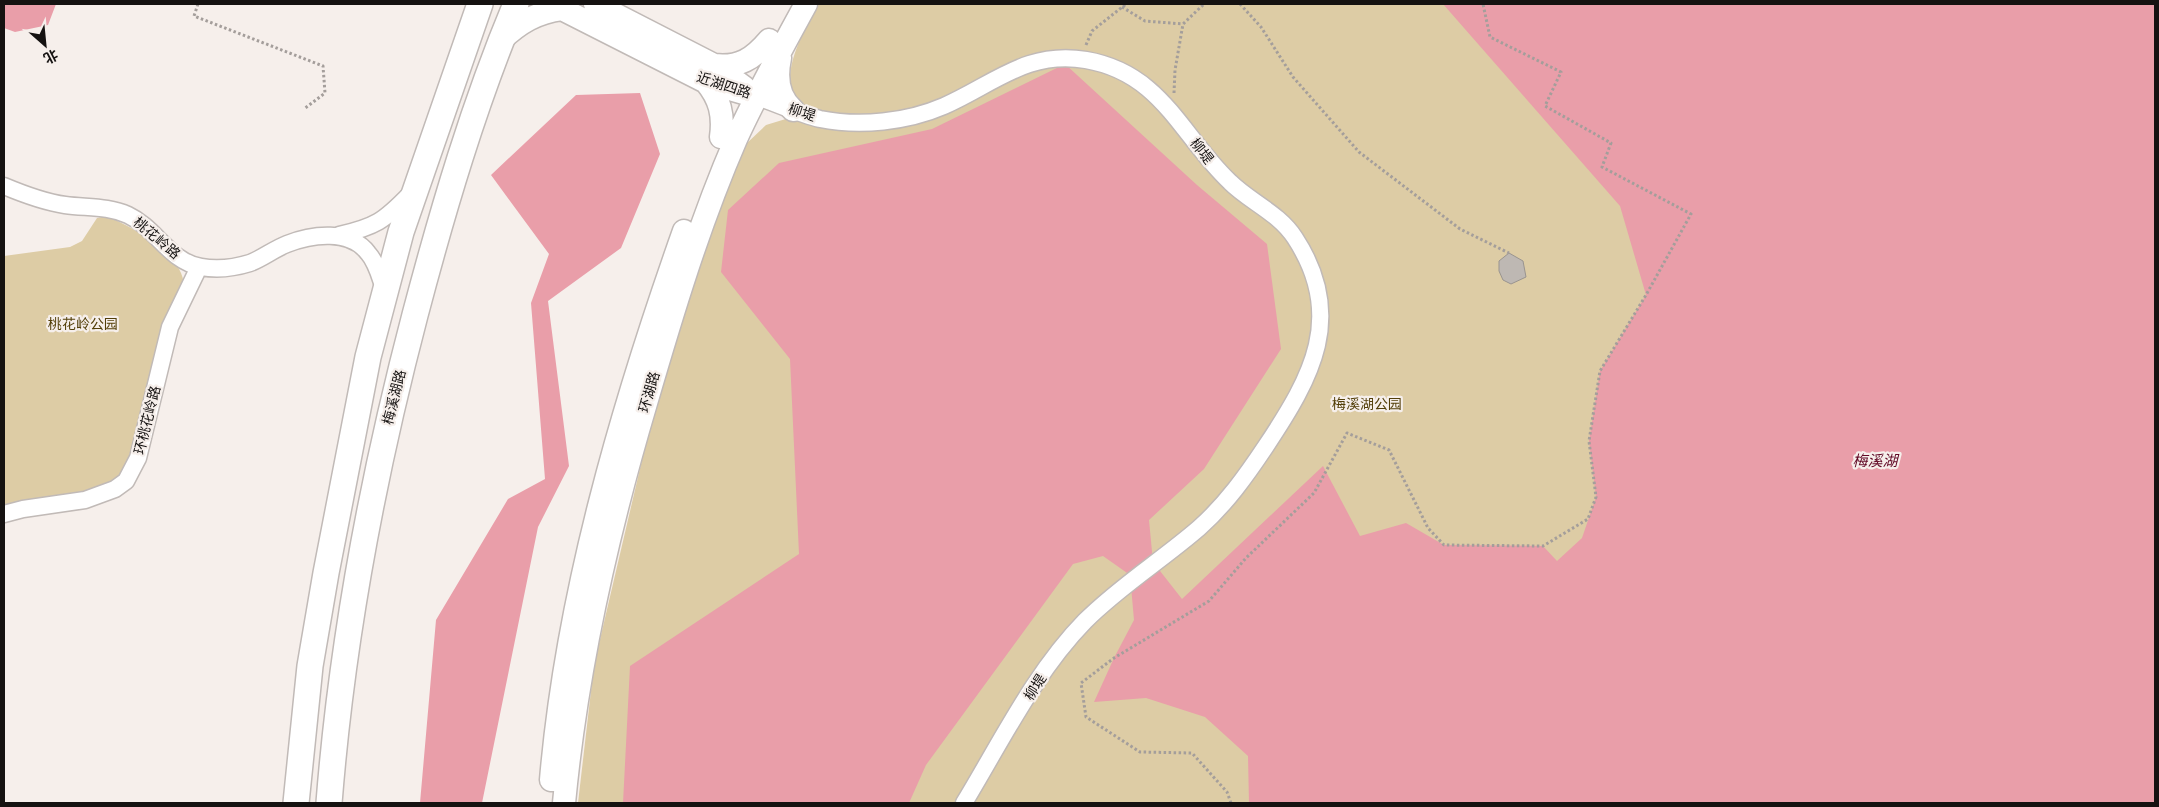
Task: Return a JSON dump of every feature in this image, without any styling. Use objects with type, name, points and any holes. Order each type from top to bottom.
[{"type":"main road","points":[[296,803],[310,666],[324,582],[368,357],[402,232],[480,4]]},
{"type":"main road","name":"梅溪湖路","points":[[329,803],[353,602],[384,438],[439,224],[501,40],[516,4]]},
{"type":"main road","name":"近湖四路","points":[[595,4],[710,74]]},
{"type":"main road","name":"环湖路","points":[[776,43],[789,4]]},
{"type":"main road","name":"环湖路","points":[[549,803],[554,742],[565,668],[600,509],[668,277],[748,92],[776,43],[806,4]]},
{"type":"main road","name":"近湖四路","points":[[501,40],[514,28],[537,14],[562,9],[748,92]]},
{"type":"main road","points":[[776,43],[779,63],[778,86],[786,104],[793,110],[768,113],[729,138],[710,74],[740,64],[776,43]]},
{"type":"main road","name":"环湖路","points":[[564,803],[581,667],[601,570],[628,464],[729,138]]},
{"type":"street","name":"柳堤","points":[[748,92],[819,118],[849,122],[900,119],[947,105],[1014,68],[1046,59],[1088,60],[1118,70],[1137,81],[1164,102],[1231,184],[1283,223],[1295,237],[1310,268],[1321,309],[1318,347],[1293,406],[1239,486],[1198,529],[1124,586],[1088,618],[1048,665],[964,803]]},
{"type":"street","name":"桃花岭路","points":[[4,187],[41,199],[112,210],[129,216],[145,225],[185,262],[199,267],[217,269],[235,267],[251,262],[288,244],[315,236],[336,236]]},
{"type":"street","points":[[336,236],[362,231],[384,220],[417,187]]},
{"type":"street","points":[[336,236],[354,241],[368,251],[385,293]]},
{"type":"street","name":"环桃花岭路","points":[[4,514],[23,508],[85,500],[115,489],[126,481],[138,458],[172,322],[199,267]]},
{"type":"path","points":[[198,4],[194,16],[322,66],[325,93],[304,109]]},
{"type":"path","points":[[1088,60],[1086,42],[1092,30],[1126,4]]},
{"type":"path","points":[[1174,113],[1175,70],[1183,24],[1204,4]]},
{"type":"path","points":[[1240,4],[1261,27],[1293,77],[1359,152],[1460,229],[1509,253]]},
{"type":"path","points":[[1231,803],[1227,792],[1192,752],[1140,752],[1086,717],[1082,683],[1114,658],[1209,601],[1246,558],[1302,507],[1326,473],[1347,433],[1389,450],[1428,528],[1444,545],[1543,546],[1588,519],[1596,497],[1589,441],[1600,370],[1646,295],[1691,214],[1602,167],[1611,143],[1544,106],[1561,72],[1490,37],[1483,4]]},
{"type":"path","points":[[1122,7],[1145,21],[1183,24]]},
{"type":"green space","name":"梅溪湖","points":[[819,4],[2155,4],[2155,803],[578,803],[594,665],[653,413],[713,218],[746,144],[766,125],[789,118],[790,79],[793,60],[805,30]]},
{"type":"green space","name":"桃花岭公园","points":[[106,216],[142,234],[166,252],[181,274],[184,286],[161,331],[132,447],[122,476],[107,486],[82,494],[4,509],[4,256],[70,247],[82,241],[97,218]]},
{"type":"water","points":[[4,4],[56,4],[48,25],[15,32],[4,28]]},
{"type":"water","name":"梅溪湖","points":[[1443,4],[2155,4],[2155,803],[1249,803],[1248,756],[1205,717],[1146,698],[1094,702],[1134,620],[1130,575],[1103,556],[1073,564],[926,765],[909,803],[623,803],[630,666],[799,554],[790,359],[721,272],[728,210],[779,163],[932,129],[1065,64],[1197,185],[1267,244],[1281,349],[1204,469],[1149,520],[1153,562],[1182,599],[1323,466],[1360,536],[1406,523],[1444,545],[1543,546],[1557,561],[1582,538],[1596,497],[1589,441],[1600,371],[1646,295],[1620,206]]},
{"type":"water","points":[[640,93],[660,154],[621,248],[548,301],[569,466],[538,527],[482,803],[420,803],[436,620],[508,499],[545,479],[531,303],[549,254],[491,175],[576,95]]},
{"type":"building","points":[[1509,253],[1523,261],[1526,277],[1511,284],[1503,280],[1499,271],[1499,261]]},
{"type":"park label","name":"梅溪湖公园","points":[[1367,404]]}]
